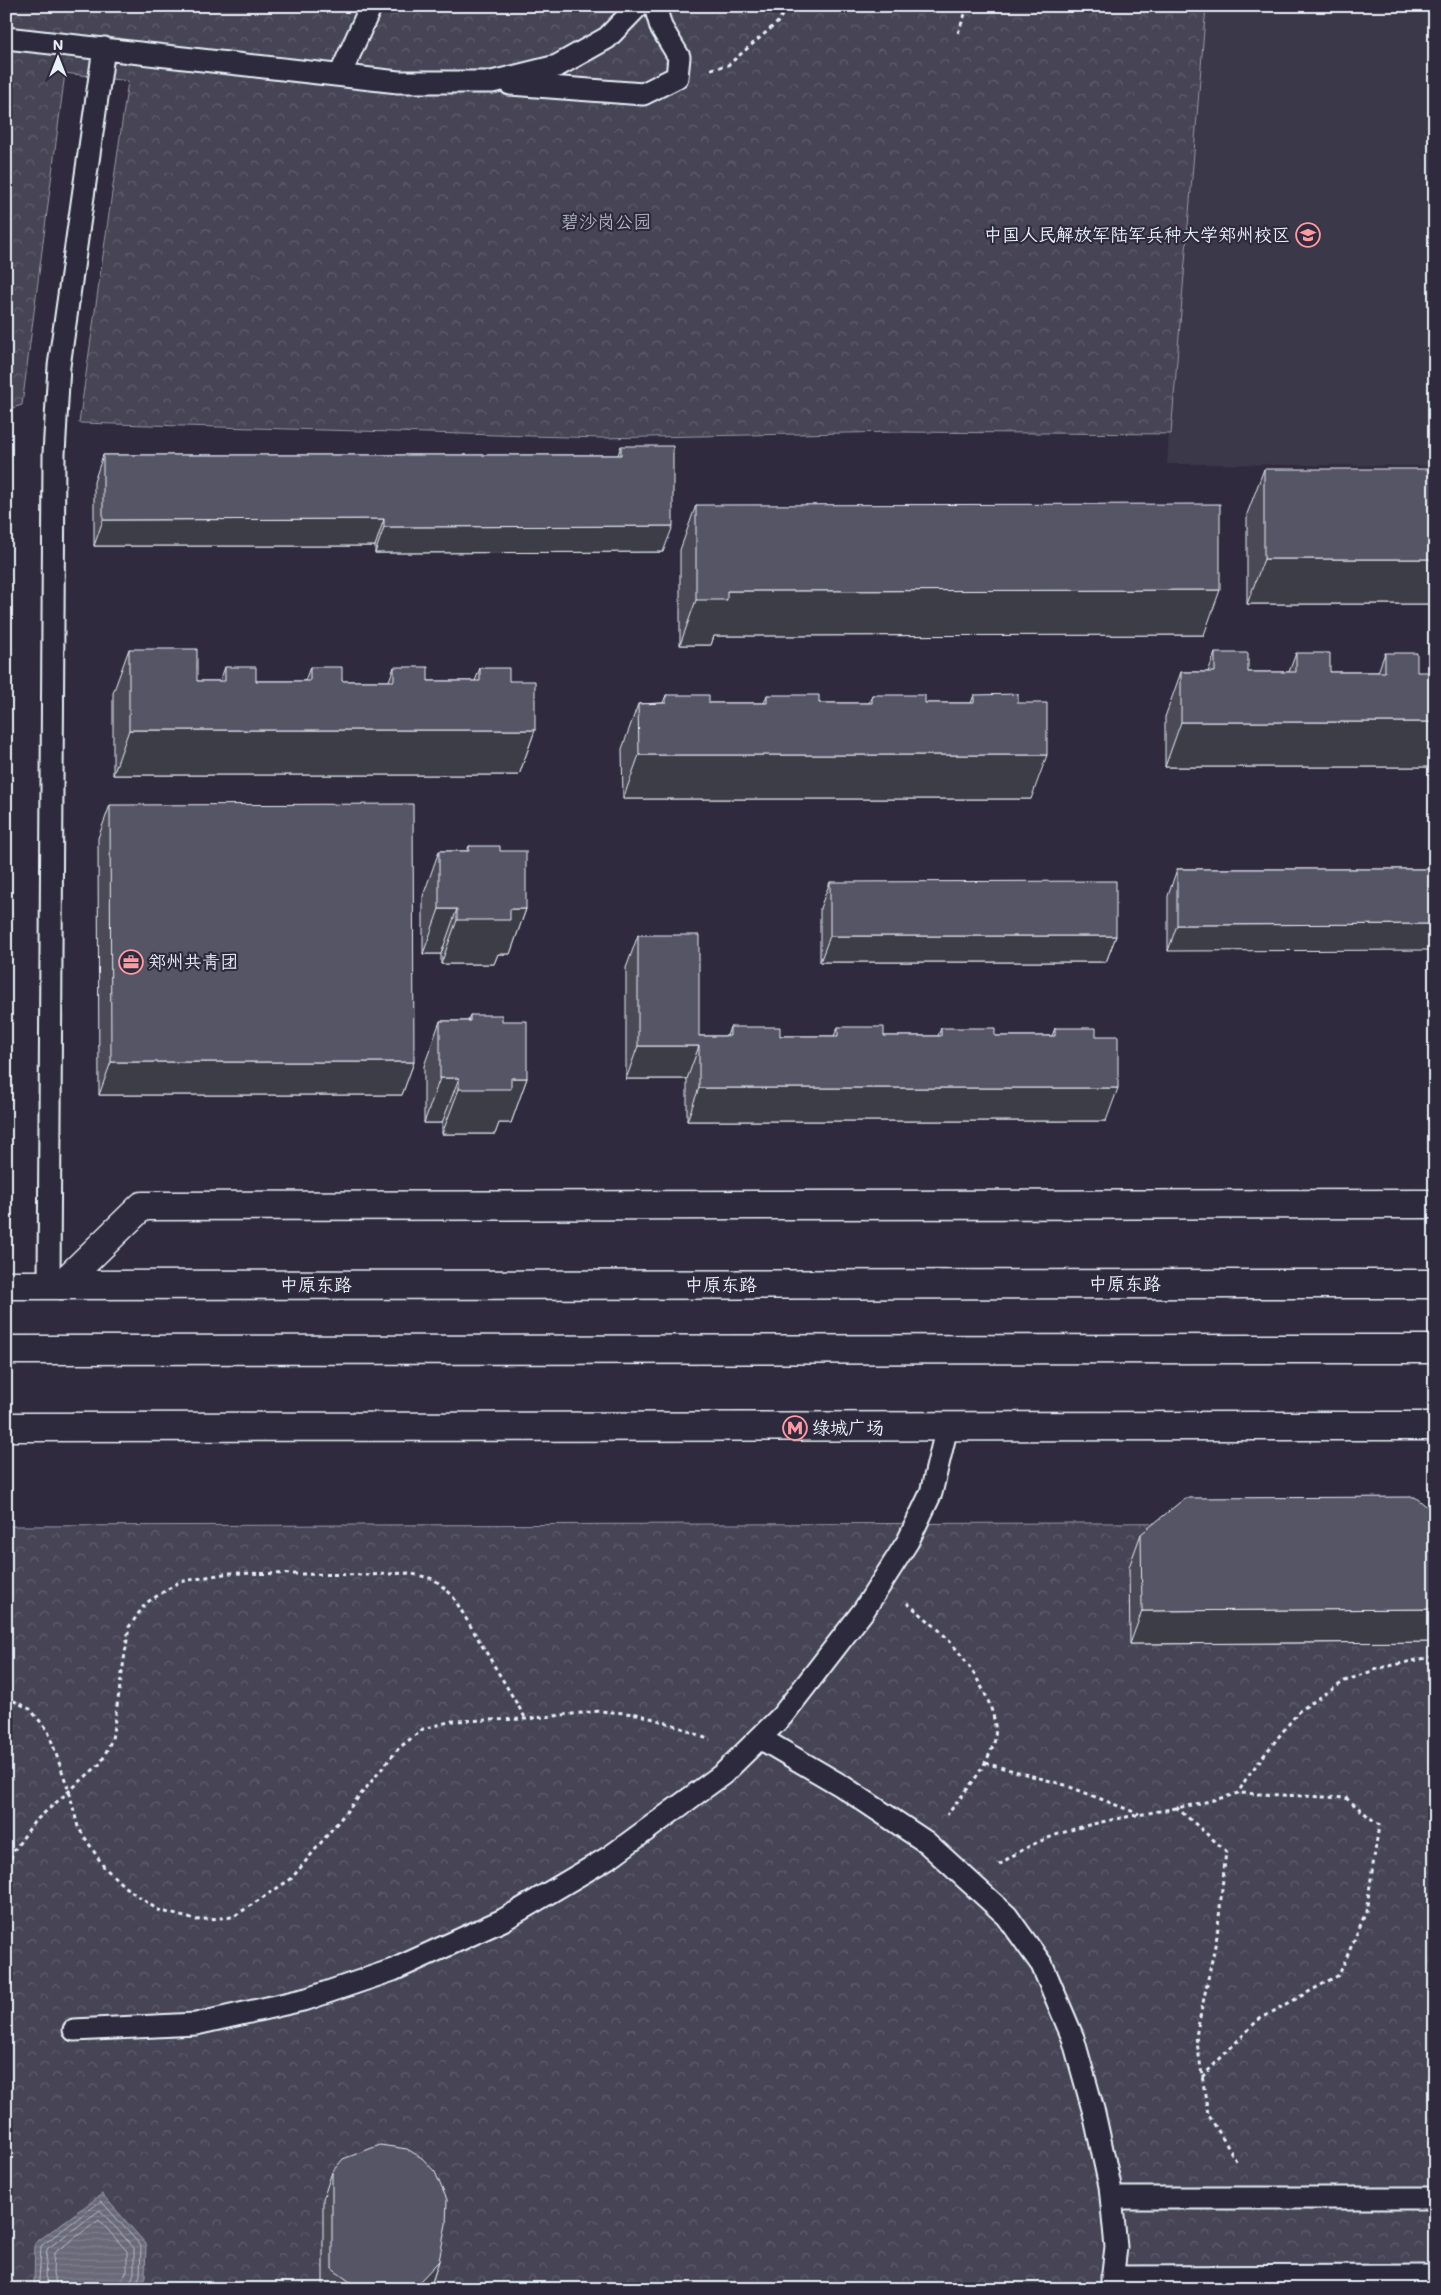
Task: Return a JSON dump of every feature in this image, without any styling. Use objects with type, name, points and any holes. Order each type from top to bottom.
[{"type":"main road","points":[[55,1285],[142,1206],[1435,1204]]},
{"type":"main road","name":"中原东路","points":[[6,1285],[1435,1284]]},
{"type":"main road","points":[[6,1350],[1435,1349]]},
{"type":"main road","points":[[6,1427],[1435,1426]]},
{"type":"lane","points":[[340,75],[370,6]]},
{"type":"lane","points":[[492,82],[557,66],[607,38],[638,6]]},
{"type":"lane","points":[[6,38],[398,82],[492,82],[642,94],[676,77],[679,57],[661,27],[655,6]]},
{"type":"lane","points":[[55,1285],[54,454],[59,366],[104,48]]},
{"type":"lane","points":[[74,2030],[196,2024],[307,1999],[393,1970],[503,1920],[611,1856],[723,1774],[782,1716],[864,1610],[908,1541],[931,1493],[947,1427]]},
{"type":"lane","points":[[760,1738],[842,1786],[926,1842],[1007,1916],[1042,1965],[1073,2038],[1094,2112],[1112,2198],[1116,2247],[1111,2283],[1435,2276]]},
{"type":"lane","points":[[1112,2198],[1435,2198]]},
{"type":"path","points":[[676,77],[728,65],[777,23],[788,6]]},
{"type":"path","points":[[867,6],[887,10],[918,6]]},
{"type":"path","points":[[958,33],[968,6]]},
{"type":"path","points":[[6,1874],[12,1852],[34,1822],[101,1763],[112,1739],[129,1627],[146,1603],[179,1582],[229,1573],[367,1576],[408,1573],[434,1579],[452,1595],[526,1719]]},
{"type":"path","points":[[882,1582],[940,1631],[978,1677],[994,1717],[994,1744],[985,1763],[926,1842]]},
{"type":"path","points":[[1238,1793],[1247,1777],[1299,1711],[1345,1681],[1380,1668],[1435,1656]]},
{"type":"path","points":[[6,1697],[30,1709],[48,1730],[69,1791],[78,1827],[104,1867],[125,1887],[158,1910],[196,1920],[233,1917],[291,1879],[399,1748],[423,1729],[452,1721],[526,1719],[600,1711],[637,1714],[677,1726],[743,1755]]},
{"type":"path","points":[[985,1763],[1065,1785],[1139,1814]]},
{"type":"path","points":[[972,1884],[1019,1849],[1070,1829],[1176,1807],[1204,1804],[1238,1793],[1346,1798],[1379,1825],[1366,1912],[1339,1974],[1258,2020],[1202,2078]]},
{"type":"path","points":[[1176,1807],[1226,1852],[1217,1936],[1196,2036],[1208,2114],[1258,2198]]},
{"type":"shaded area","name":"中国人民解放军陆军兵种大学郑州校区","points":[[1196,6],[1435,6],[1435,466],[1167,464]]},
{"type":"green space","name":"碧沙岗公园","points":[[6,6],[1206,6],[1171,434],[896,432],[601,438],[79,423],[128,81],[65,73],[22,405],[6,410]]},
{"type":"green space","points":[[1435,1522],[1435,2289],[6,2289],[6,1526]]},
{"type":"water","points":[[102,2194],[146,2244],[145,2277],[138,2289],[43,2289],[34,2284],[35,2243]]},
{"type":"building","points":[[621,446],[673,446],[673,526],[384,527],[384,519],[103,520],[103,455],[621,455]]},
{"type":"building","points":[[1264,469],[1435,469],[1435,559],[1264,559]]},
{"type":"building","points":[[1220,504],[1220,590],[727,591],[727,600],[696,600],[696,505]]},
{"type":"building","points":[[129,649],[197,649],[197,681],[225,681],[225,667],[256,667],[256,681],[310,681],[310,667],[342,667],[342,681],[394,681],[394,667],[428,667],[428,681],[480,681],[480,668],[509,668],[509,681],[535,681],[535,730],[129,730]]},
{"type":"building","points":[[1215,653],[1248,653],[1248,672],[1296,672],[1296,653],[1330,653],[1330,672],[1385,672],[1385,653],[1417,653],[1417,672],[1435,672],[1435,722],[1181,722],[1181,672],[1215,672]]},
{"type":"building","points":[[1018,694],[1018,703],[1047,703],[1047,755],[639,755],[638,704],[666,703],[666,695],[709,695],[709,703],[767,703],[767,695],[819,695],[819,703],[872,703],[872,695],[925,695],[925,703],[974,703],[974,695]]},
{"type":"building","points":[[413,804],[414,1062],[111,1062],[110,805]]},
{"type":"building","points":[[469,846],[500,846],[500,851],[526,851],[526,909],[510,909],[510,920],[457,920],[457,909],[439,909],[439,851],[469,851]]},
{"type":"building","points":[[1177,869],[1435,869],[1435,924],[1177,925]]},
{"type":"building","points":[[1116,881],[1116,936],[830,936],[830,882]]},
{"type":"building","points":[[638,935],[699,935],[699,1036],[730,1036],[730,1027],[780,1027],[780,1036],[838,1036],[838,1027],[884,1027],[884,1036],[941,1036],[941,1028],[995,1028],[995,1036],[1055,1036],[1055,1028],[1096,1028],[1096,1036],[1118,1036],[1118,1088],[699,1088],[699,1046],[638,1046]]},
{"type":"building","points":[[470,1015],[502,1015],[502,1021],[527,1021],[527,1078],[511,1078],[511,1089],[459,1089],[459,1078],[440,1078],[440,1021],[470,1021]]},
{"type":"building","points":[[1415,1497],[1435,1513],[1435,1609],[1142,1611],[1141,1534],[1185,1498]]},
{"type":"building","points":[[380,2145],[407,2149],[422,2158],[435,2172],[447,2200],[446,2224],[439,2261],[420,2281],[408,2289],[366,2289],[356,2286],[332,2269],[332,2172],[343,2159]]},
{"type":"place","name":"中国人民解放军陆军兵种大学郑州校区","points":[[1308,235]]},
{"type":"place","name":"郑州共青团","points":[[131,962]]},
{"type":"place","name":"绿城广场","points":[[795,1428]]}]
